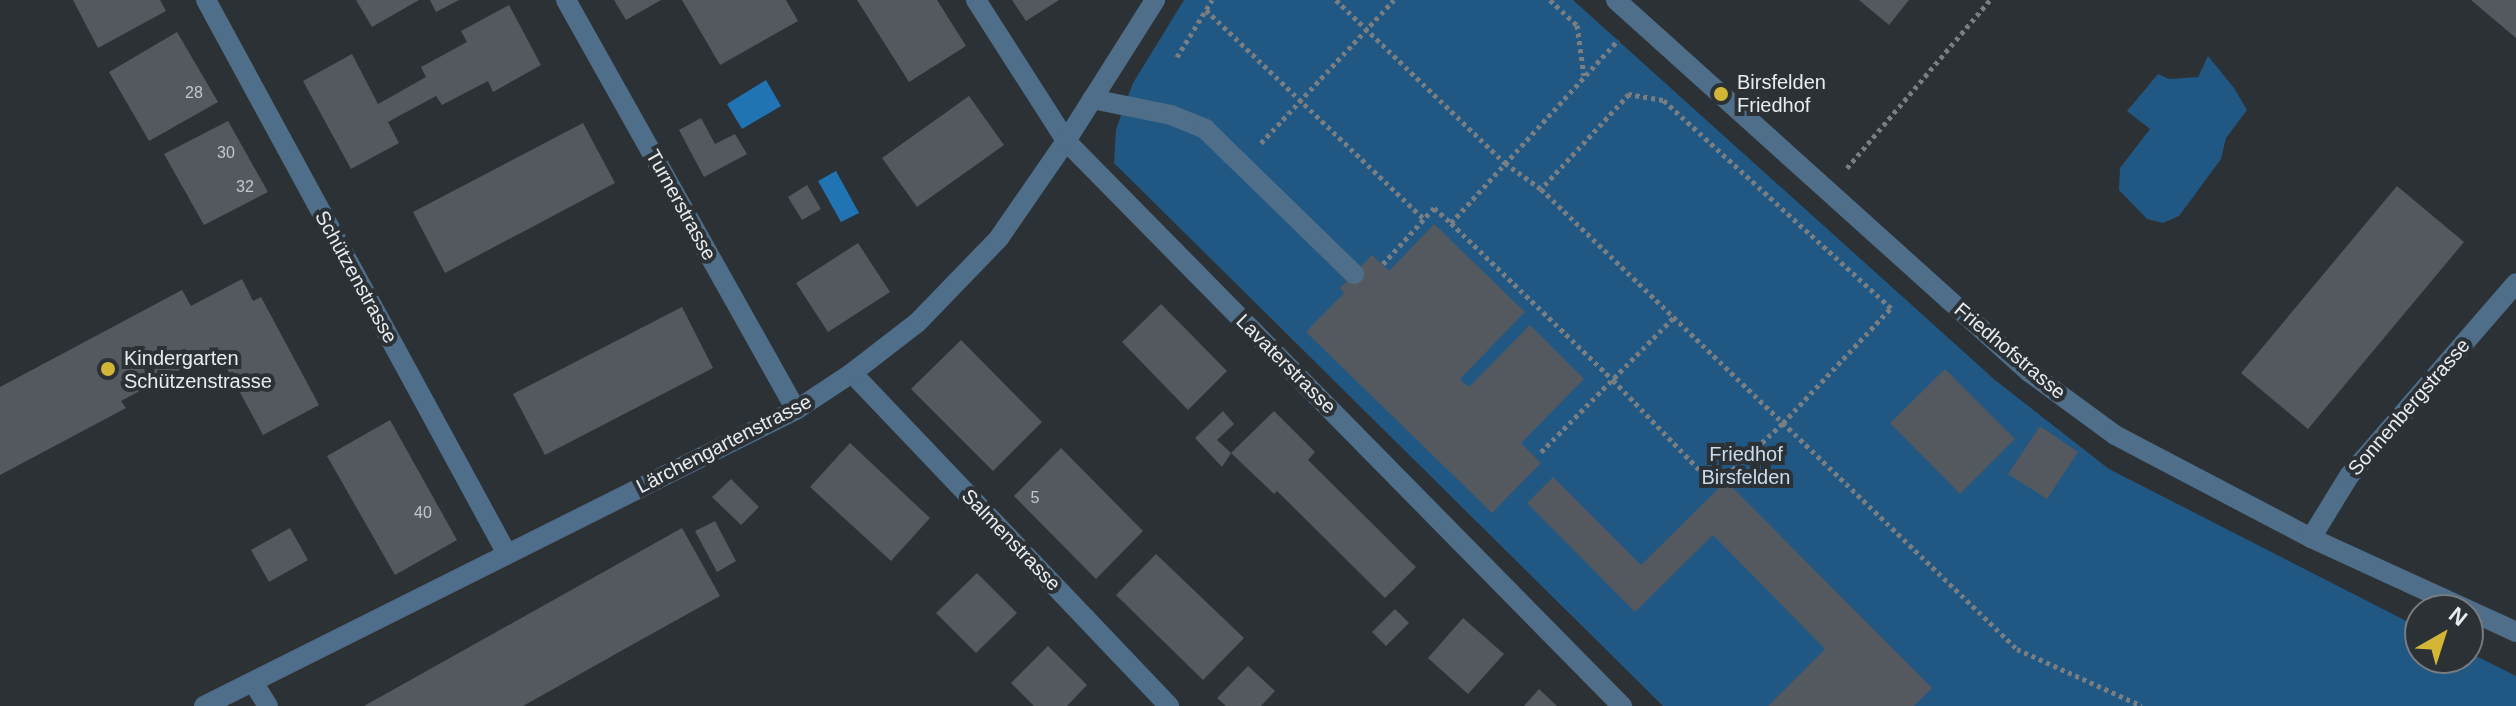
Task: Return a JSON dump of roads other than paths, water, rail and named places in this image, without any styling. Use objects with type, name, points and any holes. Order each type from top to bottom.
[{"type":"street","name":"Schützenstrasse","points":[[206,0],[507,554]]},
{"type":"street","name":"Turnerstrasse","points":[[566,0],[796,410]]},
{"type":"street","name":"Lavaterstrasse","points":[[976,0],[1066,141],[1622,706]]},
{"type":"street","name":"Lärchengartenstrasse","points":[[204,706],[796,410],[852,373],[918,322],[999,238],[1066,141],[1155,0]]},
{"type":"street","name":"Friedhofstrasse","points":[[1616,0],[2029,372],[2115,435],[2311,538],[2516,632]]},
{"type":"street","points":[[1092,99],[1171,115],[1205,129],[1354,274]]},
{"type":"street","name":"Sonnenbergstrasse","points":[[2311,538],[2349,476],[2516,283]]},
{"type":"street","name":"Salmenstrasse","points":[[852,373],[1169,706]]},
{"type":"street","points":[[253,682],[268,706]]},
{"type":"place","name":"Birsfelden Friedhof","points":[[1721,94]]},
{"type":"place","name":"Kindergarten Schützenstrasse","points":[[108,369]]},
{"type":"park label","name":"Friedhof Birsfelden","points":[[1746,466]]}]
